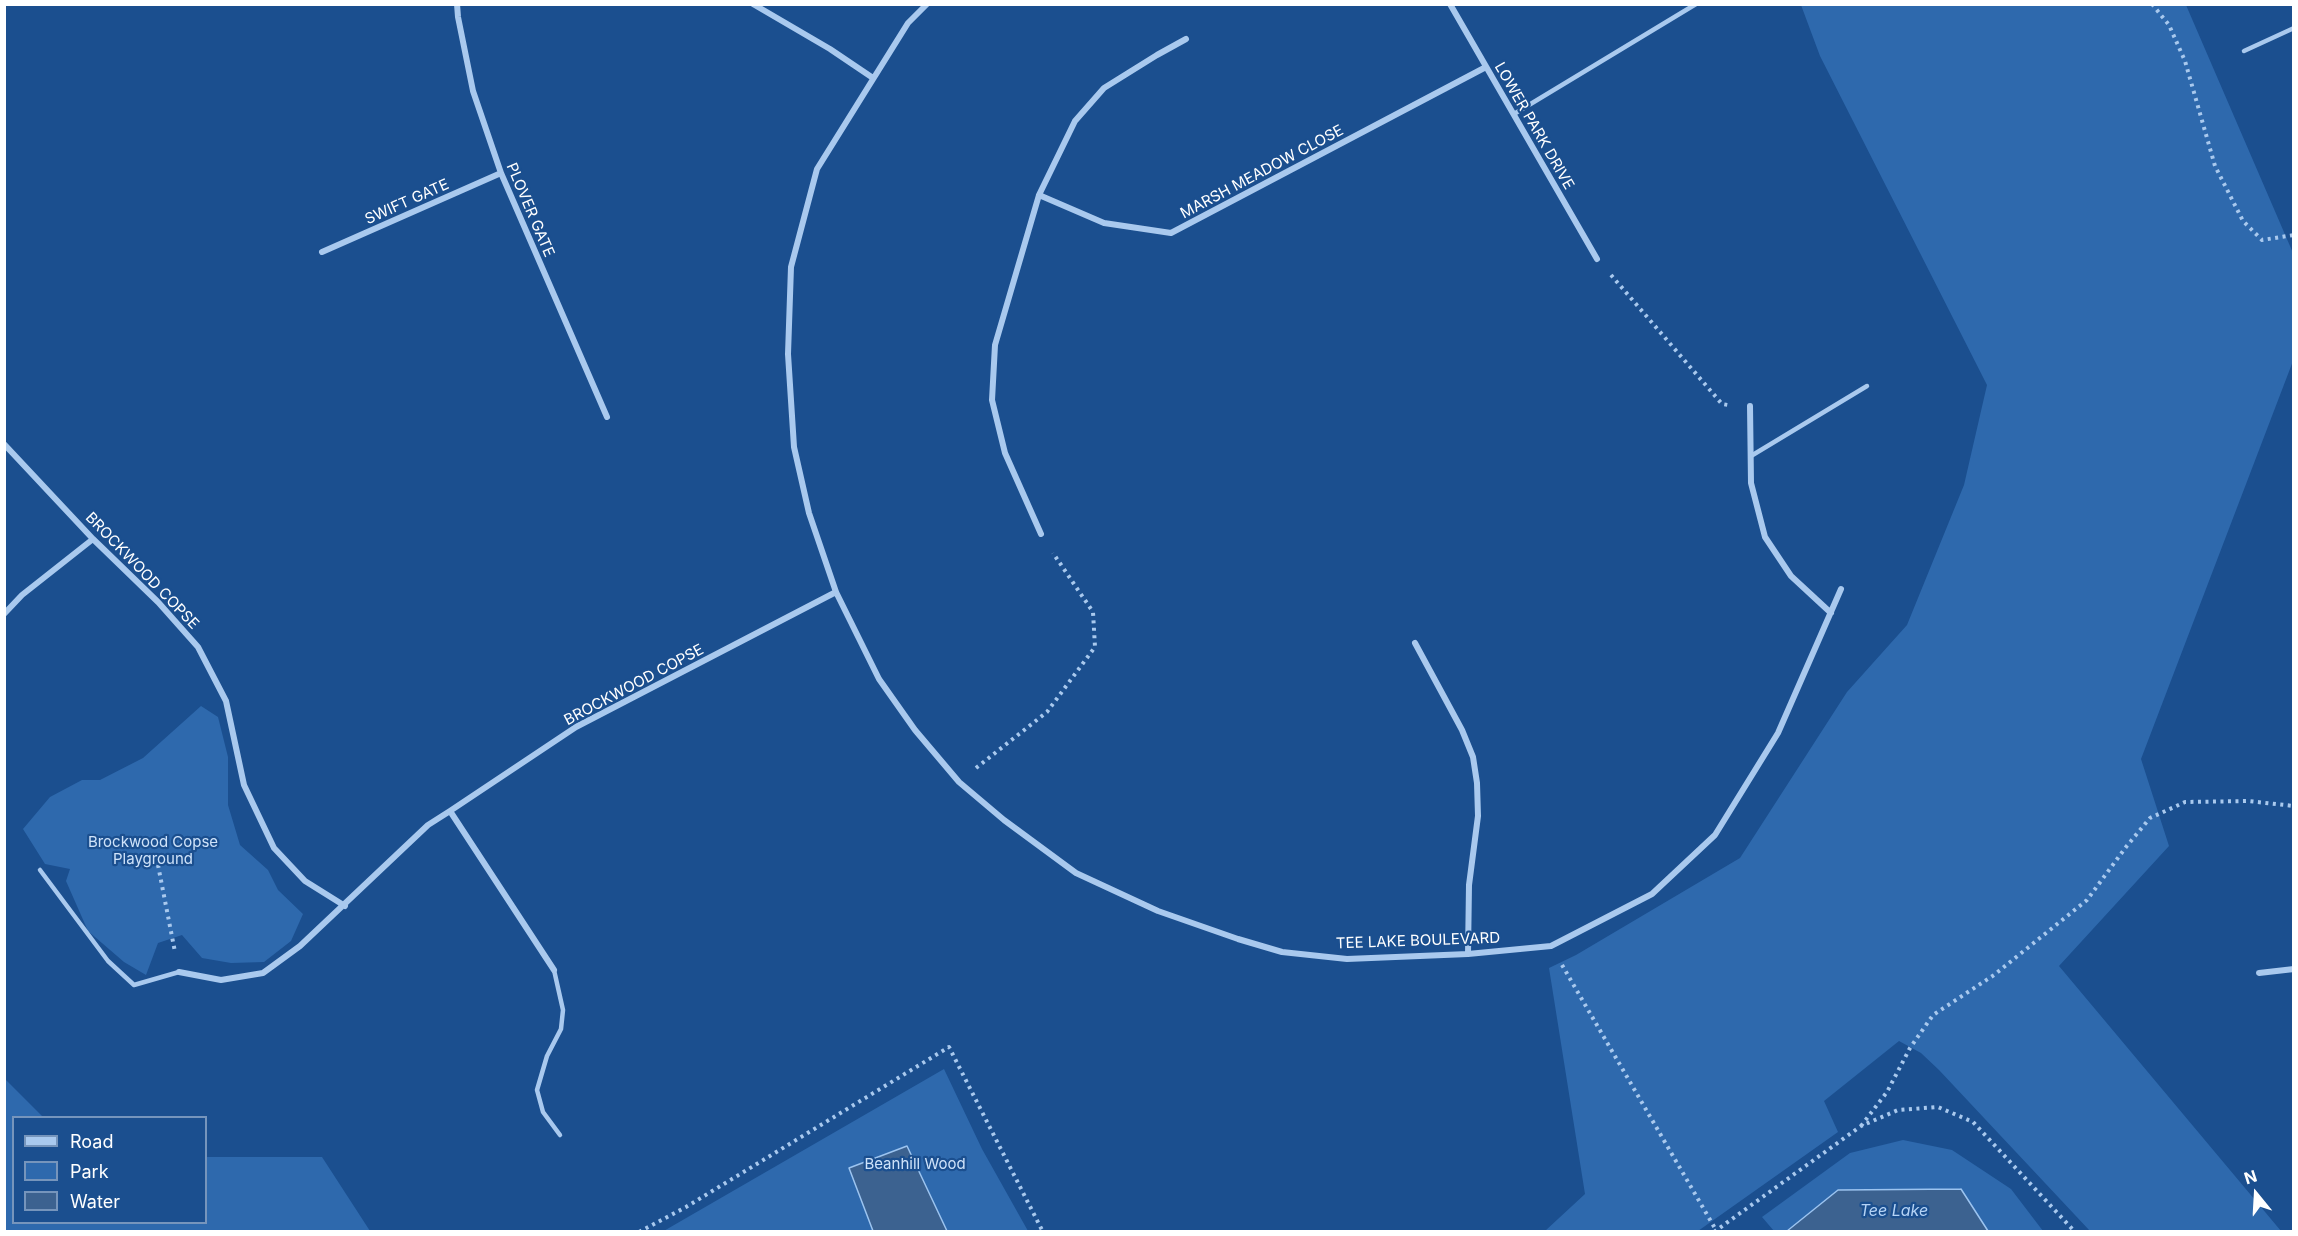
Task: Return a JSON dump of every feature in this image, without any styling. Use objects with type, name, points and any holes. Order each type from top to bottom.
[{"type":"street","name":"PLOVER GATE","points":[[457,4],[473,91],[501,173],[607,417]]},
{"type":"street","points":[[753,4],[830,49],[873,78]]},
{"type":"street","name":"TEE LAKE BOULEVARD","points":[[927,4],[908,24],[817,168],[791,267],[788,354],[794,447],[809,513],[836,592],[879,679],[915,730],[959,782],[1004,820],[1076,873],[1158,910],[1238,939],[1282,952],[1347,959],[1468,954],[1551,946],[1652,894],[1715,835],[1778,733],[1840,589]]},
{"type":"street","name":"LOWER PARK DRIVE","points":[[1450,4],[1597,259]]},
{"type":"street","points":[[1041,534],[1005,453],[992,400],[995,345],[1039,195],[1075,121],[1104,88],[1186,39]]},
{"type":"street","name":"MARSH MEADOW CLOSE","points":[[1039,195],[1104,223],[1171,233],[1486,67]]},
{"type":"street","name":"SWIFT GATE","points":[[322,252],[501,173]]},
{"type":"street","points":[[1750,406],[1751,483],[1765,537],[1791,576],[1831,613]]},
{"type":"street","name":"BROCKWOOD COPSE","points":[[4,444],[93,539],[158,602],[198,647],[226,701],[244,785],[274,848],[305,881],[345,906]]},
{"type":"street","points":[[4,614],[22,595],[93,539]]},
{"type":"street","name":"BROCKWOOD COPSE","points":[[179,972],[221,980],[263,973],[300,946],[345,906],[429,825],[576,727],[836,592]]},
{"type":"street","points":[[1415,643],[1462,730],[1473,757],[1478,816],[1469,885],[1468,954]]},
{"type":"street","points":[[450,812],[554,970]]},
{"type":"street","points":[[2259,973],[2294,969]]},
{"type":"lane","points":[[1514,114],[1696,4]]},
{"type":"lane","points":[[2244,51],[2294,28]]},
{"type":"lane","points":[[1751,456],[1867,386]]},
{"type":"lane","points":[[40,870],[108,961],[134,985],[179,972]]},
{"type":"lane","points":[[554,970],[563,1010],[561,1029],[547,1056],[537,1090],[543,1112],[560,1135]]},
{"type":"path","points":[[2152,4],[2169,25],[2185,61],[2215,166],[2243,221],[2262,240],[2294,235]]},
{"type":"path","points":[[1597,259],[1722,404],[1750,406]]},
{"type":"path","points":[[959,782],[1047,712],[1095,647],[1093,612],[1041,534]]},
{"type":"path","points":[[1861,1126],[1887,1092],[1910,1048],[1933,1015],[1994,975],[2038,942],[2087,900],[2150,818],[2185,802],[2248,801],[2294,806]]},
{"type":"path","points":[[158,865],[179,972]]},
{"type":"path","points":[[1551,946],[1715,1231],[1861,1126],[1898,1110],[1938,1107],[1973,1122],[2075,1232]]},
{"type":"path","points":[[639,1232],[686,1207],[949,1047],[1043,1232]]},
{"type":"green space","points":[[1801,5],[2186,5],[2293,253],[2293,361],[2141,759],[2169,846],[2059,966],[2281,1231],[2090,1231],[1939,1070],[1921,1053],[1899,1041],[1824,1101],[1838,1132],[1698,1231],[1545,1231],[1585,1194],[1549,968],[1576,955],[1740,858],[1847,692],[1907,625],[1964,485],[1987,385],[1820,56]]},
{"type":"green space","name":"Brockwood Copse Playground","points":[[201,706],[218,717],[228,757],[228,805],[240,845],[268,870],[278,890],[303,914],[291,941],[264,962],[231,963],[202,958],[182,935],[158,943],[146,975],[124,962],[88,931],[66,881],[70,869],[45,864],[23,829],[50,797],[82,780],[100,780],[143,758]]},
{"type":"green space","name":"Beanhill Wood","points":[[944,1069],[982,1149],[1028,1231],[662,1232]]},
{"type":"green space","points":[[4,1078],[42,1116],[12,1116],[12,1224],[207,1224],[207,1157],[322,1157],[370,1231],[5,1231]]},
{"type":"green space","points":[[1903,1140],[1952,1150],[2011,1189],[2043,1231],[1988,1231],[1961,1189],[1838,1190],[1786,1231],[1774,1231],[1762,1217],[1850,1153]]},
{"type":"water","points":[[907,1146],[947,1231],[873,1231],[849,1168]]},
{"type":"water","name":"Tee Lake","points":[[1961,1189],[1988,1231],[1787,1231],[1838,1190]]}]
